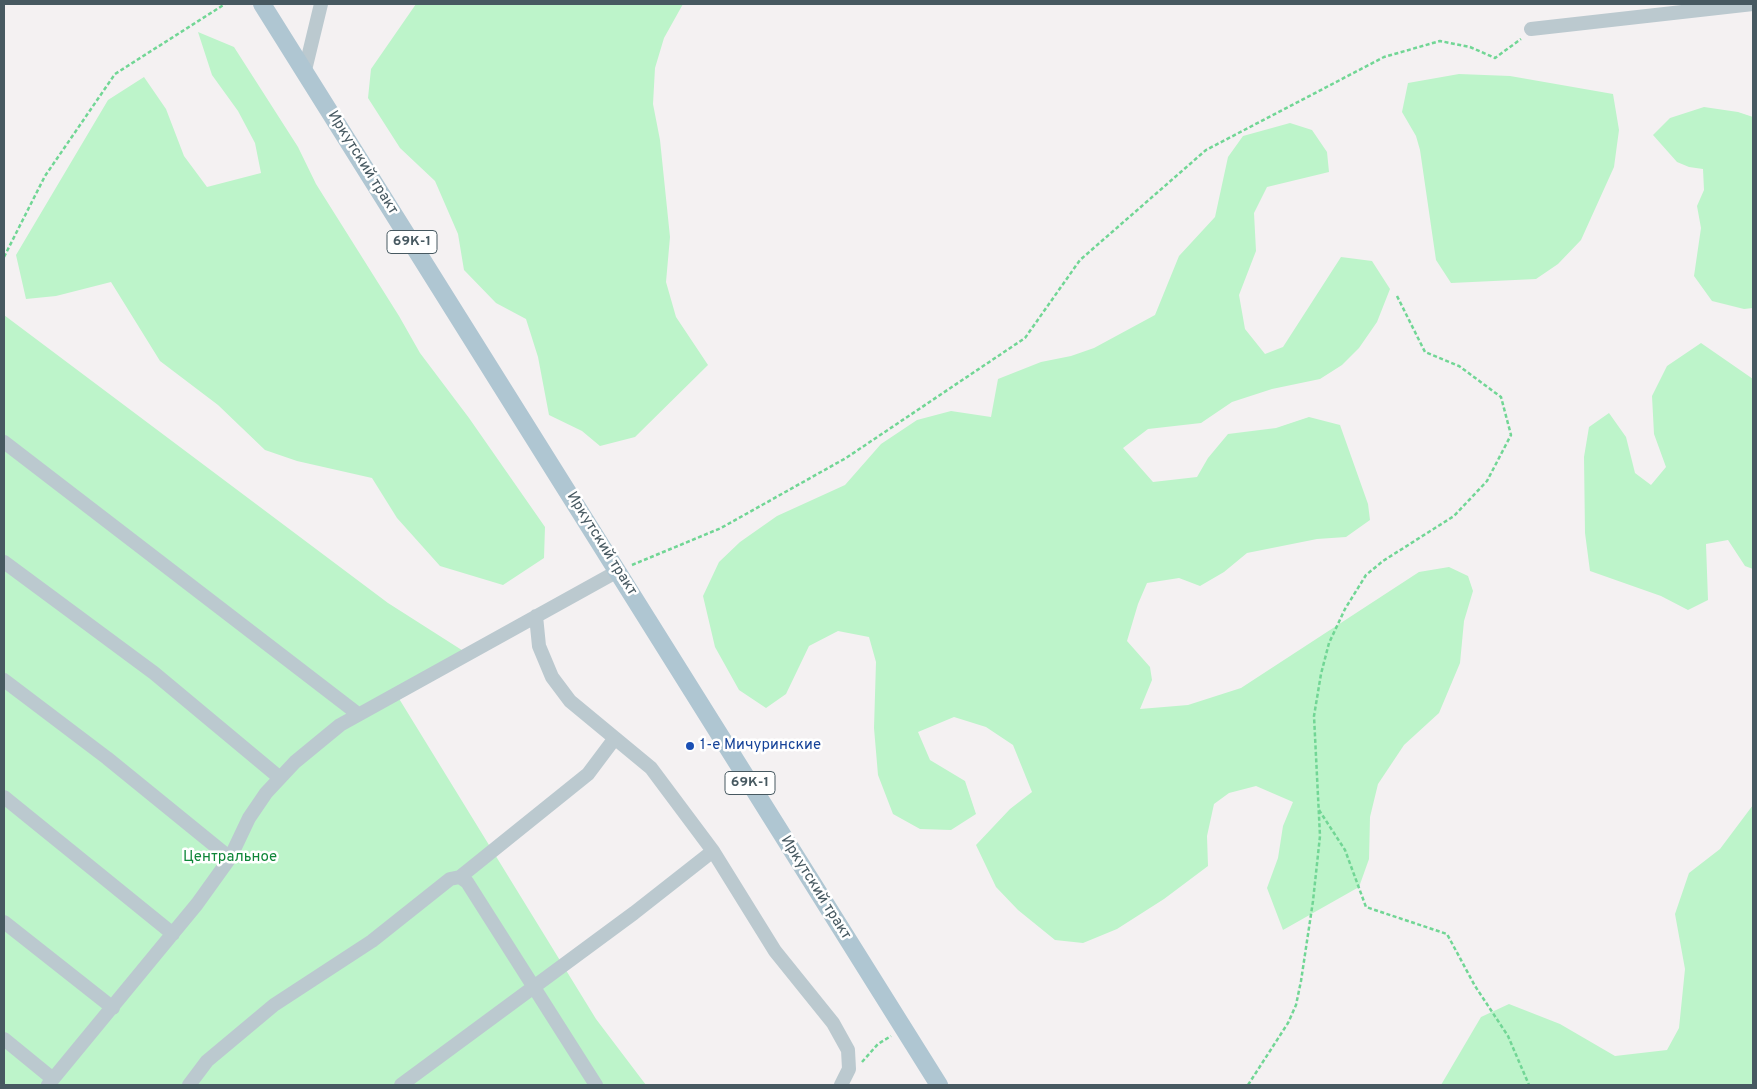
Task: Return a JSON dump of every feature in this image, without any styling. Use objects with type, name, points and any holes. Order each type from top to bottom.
[{"type":"main road","name":"Иркутский тракт","points":[[262,4],[939,1085]]},
{"type":"street","points":[[304,70],[321,4]]},
{"type":"street","points":[[1531,29],[1753,4]]},
{"type":"street","points":[[4,442],[358,714]]},
{"type":"street","points":[[4,562],[154,674],[280,778]]},
{"type":"street","points":[[4,1039],[51,1082],[173,934],[230,858],[249,818],[266,793],[280,778],[340,725],[618,571]]},
{"type":"street","points":[[536,616],[539,646],[552,676],[570,701],[651,768],[713,851],[776,951],[833,1023],[848,1050],[849,1069],[842,1085]]},
{"type":"street","points":[[4,680],[107,758],[230,858]]},
{"type":"street","points":[[189,1085],[207,1061],[274,1005],[372,940],[450,879],[460,877],[588,774],[615,738]]},
{"type":"street","points":[[4,797],[173,934]]},
{"type":"street","points":[[401,1085],[713,851]]},
{"type":"street","points":[[460,877],[467,882],[596,1085]]},
{"type":"street","points":[[4,922],[113,1008]]},
{"type":"path","points":[[4,257],[44,176],[115,74],[225,4]]},
{"type":"path","points":[[618,571],[721,528],[846,458],[1025,338],[1080,260],[1206,150],[1384,57],[1440,41],[1470,47],[1495,58],[1514,46],[1531,29]]},
{"type":"path","points":[[1248,1085],[1288,1023],[1296,1005],[1313,901],[1320,836],[1314,716],[1327,651],[1345,610],[1366,575],[1382,561],[1454,516],[1487,481],[1511,435],[1501,397],[1459,366],[1425,352],[1397,296]]},
{"type":"path","points":[[1319,809],[1345,850],[1366,908],[1447,934],[1475,986],[1508,1036],[1529,1085]]},
{"type":"path","points":[[849,1069],[862,1061],[878,1044],[903,1028]]},
{"type":"green space","points":[[416,4],[683,4],[664,38],[655,68],[653,104],[660,140],[670,237],[666,282],[676,317],[708,365],[635,437],[600,446],[582,431],[549,415],[538,357],[526,319],[496,303],[464,270],[458,234],[435,181],[400,148],[368,98],[371,69]]},
{"type":"green space","points":[[198,32],[234,47],[298,147],[316,184],[399,316],[420,353],[469,418],[545,527],[544,558],[503,585],[440,566],[397,518],[372,478],[297,461],[265,450],[218,405],[160,361],[111,282],[56,296],[26,299],[16,255],[108,100],[144,77],[166,109],[184,156],[207,187],[261,173],[255,143],[238,111],[212,75]]},
{"type":"green space","points":[[1459,74],[1510,76],[1613,94],[1619,130],[1614,167],[1581,240],[1558,264],[1536,279],[1451,283],[1436,260],[1420,150],[1416,136],[1402,112],[1408,83]]},
{"type":"green space","points":[[1704,107],[1738,112],[1753,117],[1753,308],[1744,309],[1712,301],[1694,276],[1701,228],[1697,206],[1704,190],[1703,169],[1689,167],[1677,162],[1653,135],[1670,118]]},
{"type":"green space","points":[[1290,123],[1312,130],[1327,152],[1329,172],[1267,187],[1254,213],[1256,251],[1239,295],[1245,329],[1265,354],[1283,347],[1341,257],[1372,261],[1390,289],[1377,322],[1359,348],[1342,365],[1320,379],[1272,389],[1232,402],[1201,423],[1148,429],[1123,448],[1153,482],[1197,477],[1208,458],[1228,434],[1276,428],[1309,417],[1340,425],[1368,504],[1370,520],[1346,537],[1317,539],[1247,553],[1224,572],[1200,586],[1179,578],[1147,583],[1138,604],[1127,641],[1150,667],[1152,680],[1140,709],[1188,705],[1241,688],[1419,572],[1449,567],[1468,576],[1473,591],[1464,621],[1460,663],[1439,713],[1404,745],[1378,784],[1370,817],[1369,859],[1359,887],[1283,930],[1267,888],[1278,858],[1283,826],[1293,802],[1256,786],[1229,793],[1214,804],[1207,836],[1208,866],[1164,899],[1117,929],[1083,943],[1055,940],[1018,910],[996,887],[976,845],[1010,809],[1032,792],[1013,745],[986,727],[954,717],[918,732],[930,760],[965,781],[976,814],[951,830],[920,829],[893,814],[878,775],[874,728],[876,662],[869,637],[838,631],[809,646],[786,694],[766,708],[739,690],[715,647],[703,596],[719,562],[740,542],[777,516],[845,485],[881,444],[917,420],[951,411],[991,417],[998,379],[1041,362],[1071,356],[1094,348],[1155,315],[1179,256],[1215,217],[1228,157],[1243,136]]},
{"type":"green space","name":"Центральное","points":[[4,315],[388,603],[468,654],[398,697],[596,1019],[646,1085],[4,1085]]},
{"type":"green space","points":[[1701,343],[1753,379],[1753,569],[1745,566],[1728,540],[1706,544],[1708,600],[1688,610],[1661,596],[1590,571],[1585,533],[1584,457],[1589,427],[1609,413],[1626,437],[1635,473],[1651,485],[1666,467],[1654,434],[1652,396],[1667,366]]},
{"type":"green space","points":[[1753,805],[1753,1085],[1441,1085],[1481,1017],[1509,1004],[1560,1024],[1615,1056],[1667,1050],[1679,1028],[1685,969],[1675,914],[1689,873],[1720,849]]},
{"type":"place","name":"1-е Мичуринские","points":[[690,746]]}]
